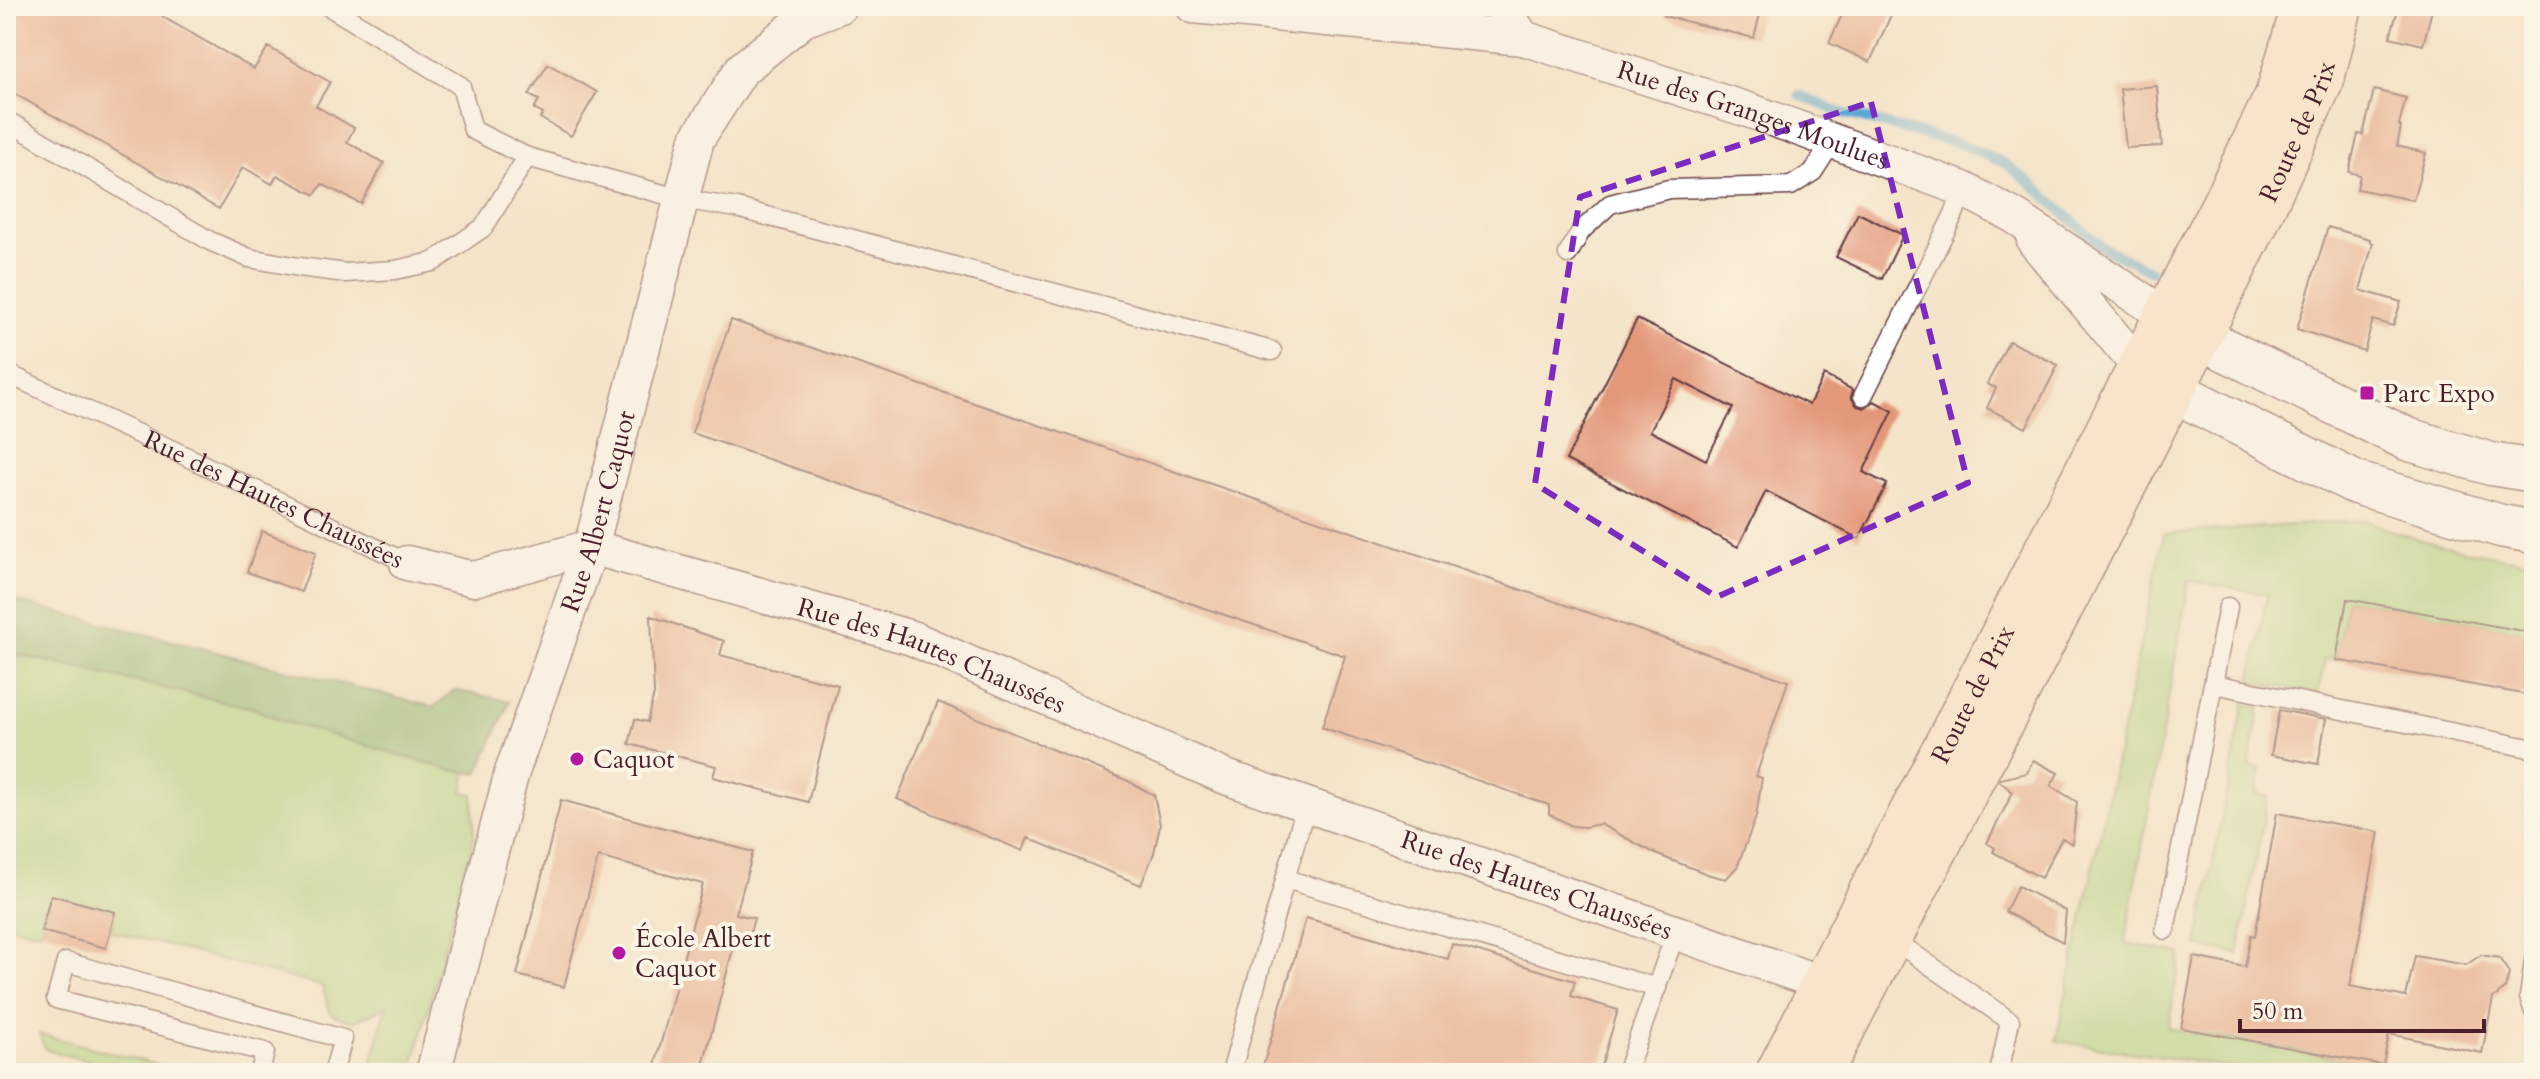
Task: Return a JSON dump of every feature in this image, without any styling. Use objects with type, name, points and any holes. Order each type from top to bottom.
[{"type":"main road","name":"Route de Prix","points":[[1778,1073],[1842,990],[2184,327],[2278,94],[2304,6]]},
{"type":"main road","name":"Route de Prix","points":[[2184,327],[2255,225],[2322,79],[2340,6]]},
{"type":"main road","name":"Route de Prix","points":[[1820,1073],[1842,990]]},
{"type":"street","name":"Rue Albert Caquot","points":[[433,1073],[512,772],[591,547],[697,139],[742,69],[800,13],[840,6]]},
{"type":"street","points":[[1193,6],[1523,38]]},
{"type":"street","points":[[1501,6],[1523,38]]},
{"type":"street","name":"Rue des Granges Moulues","points":[[1523,38],[1751,111],[1963,189],[2014,216],[2184,327]]},
{"type":"street","name":"Rue des Granges Moulues","points":[[2014,216],[2156,379]]},
{"type":"street","points":[[2184,327],[2407,439],[2491,464],[2534,471]]},
{"type":"street","points":[[2156,379],[2356,483],[2501,526],[2534,532]]},
{"type":"street","name":"Rue des Hautes Chaussées","points":[[407,563],[474,579],[591,547],[912,638],[1223,776],[1842,990]]},
{"type":"lane","points":[[328,6],[461,86],[473,130],[527,157],[681,199],[737,208],[1272,351]]},
{"type":"lane","points":[[6,120],[210,241],[249,258],[346,273],[395,270],[433,262],[484,227],[527,157]]},
{"type":"lane","points":[[1568,254],[1581,231],[1610,204],[1669,189],[1791,186],[1813,172],[1833,141]]},
{"type":"lane","points":[[1863,396],[1954,214],[1963,189]]},
{"type":"lane","name":"Rue des Hautes Chaussées","points":[[6,373],[407,563]]},
{"type":"lane","points":[[2165,930],[2228,607]]},
{"type":"lane","points":[[2214,684],[2534,749]]},
{"type":"lane","points":[[1231,1073],[1306,805]]},
{"type":"lane","points":[[1285,879],[1657,988]]},
{"type":"lane","points":[[1875,928],[2010,1021],[1999,1073]]},
{"type":"lane","points":[[1626,1073],[1676,932]]},
{"type":"lane","points":[[2534,961],[2529,997],[2534,1012]]},
{"type":"lane","points":[[260,1073],[265,1052],[56,999],[66,962],[343,1039],[333,1073]]},
{"type":"highlighted area","points":[[1871,102],[1968,483],[1717,597],[1535,484],[1580,197]]},
{"type":"green space","points":[[2366,520],[2427,542],[2534,563],[2534,633],[2347,599],[2335,660],[2325,659],[2318,694],[2251,682],[2267,594],[2189,581],[2125,943],[2181,954],[2168,1028],[2422,1073],[2269,1073],[2056,1041],[2164,534]]},
{"type":"green space","points":[[6,599],[434,707],[454,690],[510,701],[478,774],[448,769],[283,721],[253,708],[6,652]]},
{"type":"green space","points":[[6,652],[253,708],[283,721],[448,769],[467,771],[463,792],[473,794],[474,837],[411,1073],[369,1073],[386,1006],[353,1022],[331,1014],[322,986],[111,931],[115,912],[51,896],[41,931],[6,924]]},
{"type":"green space","points":[[2244,704],[2260,707],[2249,767],[2261,769],[2256,794],[2268,796],[2238,954],[2197,946]]},
{"type":"green space","points":[[39,1034],[189,1073],[136,1073],[46,1050]]},
{"type":"building","points":[[6,6],[169,6],[163,17],[254,69],[268,47],[330,82],[316,106],[354,128],[347,142],[384,163],[361,204],[322,184],[315,195],[277,175],[272,184],[243,167],[219,209],[6,89]]},
{"type":"building","points":[[1665,6],[1762,6],[1754,38],[1664,16]]},
{"type":"building","points":[[1846,6],[1895,6],[1870,62],[1829,43]]},
{"type":"building","points":[[2399,6],[2433,6],[2423,45],[2390,37]]},
{"type":"building","points":[[548,64],[597,92],[571,136],[540,118],[543,114],[534,109],[539,100],[529,95]]},
{"type":"building","points":[[2157,86],[2162,146],[2126,148],[2120,89]]},
{"type":"building","points":[[2374,90],[2406,98],[2397,146],[2426,153],[2413,200],[2357,189],[2360,175],[2349,172],[2358,134],[2363,135]]},
{"type":"building","points":[[1858,213],[1903,235],[1882,279],[1836,257]]},
{"type":"building","points":[[2328,227],[2370,239],[2373,243],[2360,290],[2401,302],[2393,326],[2373,320],[2364,351],[2297,329]]},
{"type":"building","points":[[1637,319],[1809,405],[1824,375],[1853,390],[1851,397],[1857,406],[1864,408],[1874,401],[1893,411],[1863,472],[1887,484],[1859,539],[1766,491],[1738,547],[1566,460]],"holes":[[[1676,379],[1733,408],[1706,460],[1650,431]]]},
{"type":"building","points":[[731,320],[1788,681],[1756,776],[1762,778],[1756,817],[1737,867],[1726,879],[1710,875],[1658,855],[1600,824],[1572,826],[1549,814],[1549,805],[1322,727],[1345,656],[692,433]]},
{"type":"building","points":[[2009,341],[2058,365],[2026,428],[1987,408],[1996,388],[1987,384]]},
{"type":"building","points":[[262,531],[316,552],[301,592],[247,572]]},
{"type":"building","points":[[2347,599],[2534,633],[2534,696],[2336,660]]},
{"type":"building","points":[[651,616],[724,641],[720,655],[838,685],[808,802],[713,777],[716,766],[629,744],[635,719],[647,722],[654,694]]},
{"type":"building","points":[[938,702],[1128,781],[1154,795],[1160,825],[1154,853],[1141,885],[1028,838],[1023,851],[897,799]]},
{"type":"building","points":[[2279,710],[2326,719],[2318,764],[2271,755]]},
{"type":"building","points":[[2033,760],[2058,773],[2051,786],[2077,802],[2072,844],[2062,838],[2041,878],[1993,852],[1995,848],[1987,843],[2013,792],[2000,779],[2027,773]]},
{"type":"building","points":[[561,800],[753,852],[736,914],[754,918],[747,945],[735,941],[701,1073],[653,1073],[703,884],[598,857],[564,987],[517,975]]},
{"type":"building","points":[[2277,813],[2379,832],[2350,986],[2406,997],[2415,956],[2466,965],[2481,955],[2499,958],[2509,973],[2505,989],[2493,998],[2482,1053],[2389,1034],[2383,1065],[2181,1028],[2194,957],[2245,967],[2251,935],[2255,936]]},
{"type":"building","points":[[2018,886],[2066,911],[2063,942],[2005,912]]},
{"type":"building","points":[[51,895],[115,912],[106,948],[41,931]]},
{"type":"building","points":[[1306,918],[1448,959],[1452,944],[1575,981],[1571,996],[1618,1010],[1599,1073],[1261,1073]]},
{"type":"waterway","points":[[1799,95],[1836,111],[1966,146],[2006,164],[2102,247],[2151,271]]},
{"type":"place","name":"Parc Expo","points":[[2367,393]]},
{"type":"place","name":"Caquot","points":[[577,759]]},
{"type":"place","name":"École Albert Caquot","points":[[619,953]]}]
